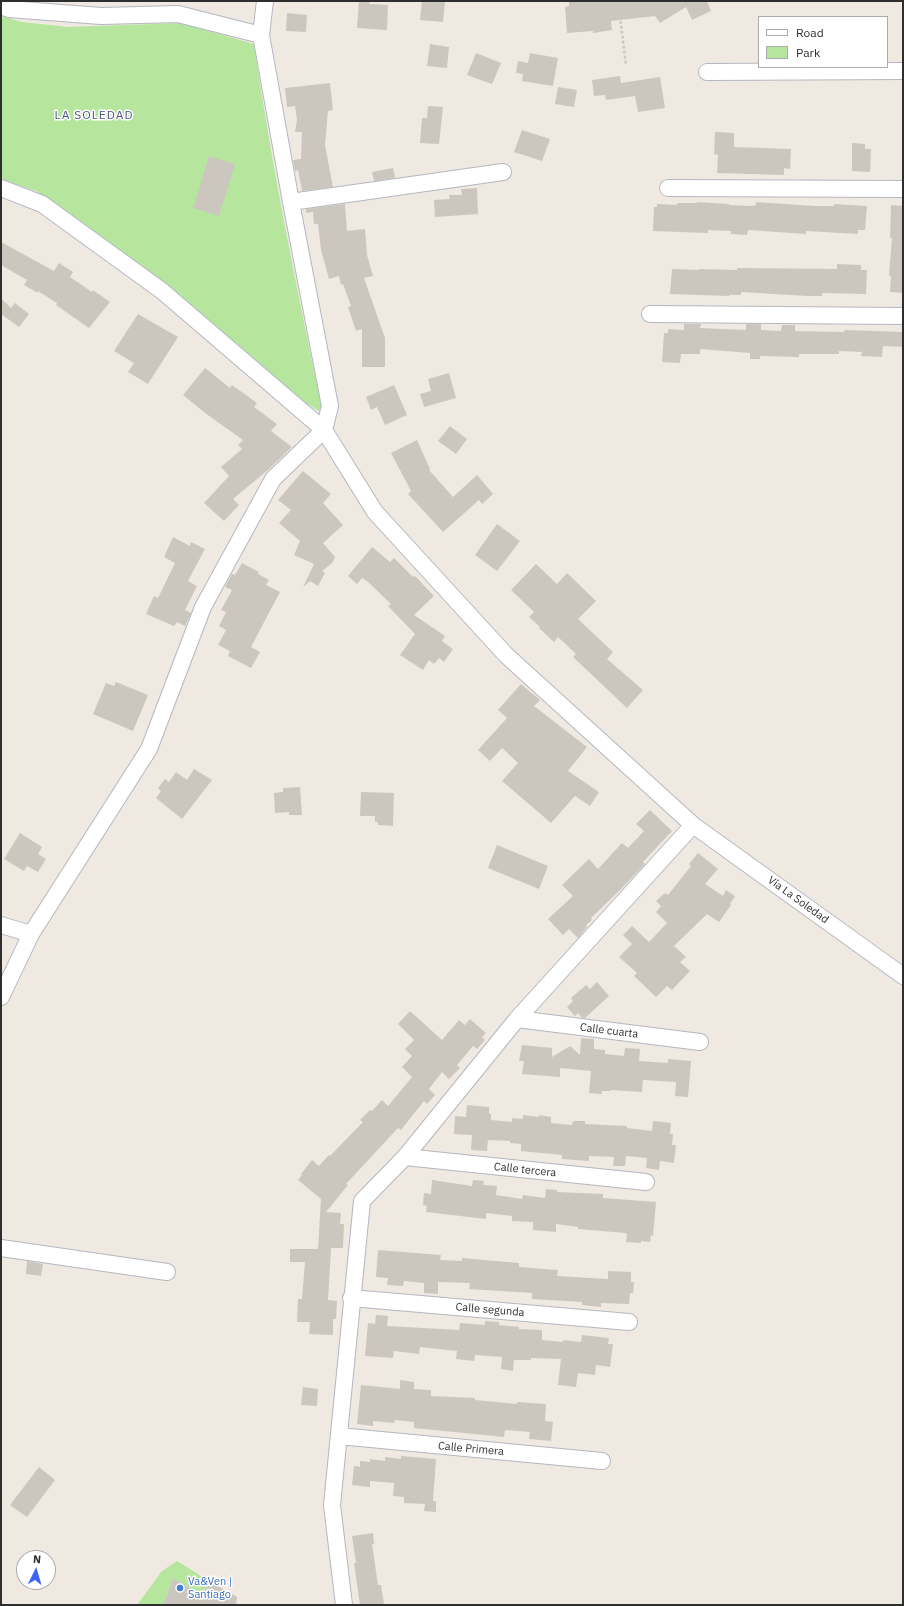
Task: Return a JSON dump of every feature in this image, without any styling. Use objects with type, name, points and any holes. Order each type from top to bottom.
[{"type":"street","points":[[1,997],[31,934],[149,749],[203,607],[273,479],[324,430],[330,406],[261,35],[265,1]]},
{"type":"street","points":[[1,6],[10,9],[101,16],[178,14],[261,35]]},
{"type":"street","points":[[707,72],[903,71]]},
{"type":"street","points":[[291,202],[503,172]]},
{"type":"street","name":"Vía La Soledad","points":[[1,188],[42,204],[162,291],[324,430],[375,512],[506,655],[693,825],[903,976]]},
{"type":"street","points":[[668,188],[903,189]]},
{"type":"street","points":[[650,314],[903,316]]},
{"type":"street","points":[[344,1605],[332,1505],[362,1201],[404,1158],[517,1019],[693,825]]},
{"type":"street","points":[[1,925],[31,934]]},
{"type":"street","name":"Calle cuarta","points":[[517,1019],[700,1042]]},
{"type":"street","name":"Calle tercera","points":[[404,1158],[646,1182]]},
{"type":"street","points":[[1,1248],[167,1272]]},
{"type":"street","name":"Calle segunda","points":[[352,1298],[629,1322]]},
{"type":"street","name":"Calle Primera","points":[[339,1436],[602,1461]]},
{"type":"path","points":[[618,1],[626,65]]},
{"type":"green space","points":[[1,16],[22,22],[68,27],[181,23],[254,44],[286,229],[323,413],[307,404],[115,247],[36,191],[1,179]]},
{"type":"green space","points":[[177,1561],[209,1581],[202,1595],[173,1578],[163,1605],[137,1605],[162,1571]]},
{"type":"building","points":[[359,1],[370,1],[369,4],[388,5],[387,30],[357,28]]},
{"type":"building","points":[[422,1],[445,1],[443,22],[420,20]]},
{"type":"building","points":[[569,1],[707,1],[711,11],[692,20],[686,7],[660,23],[655,16],[611,21],[612,30],[593,33],[593,31],[567,33],[565,7],[569,6]]},
{"type":"building","points":[[287,13],[307,15],[306,32],[286,31]]},
{"type":"building","points":[[430,44],[449,47],[447,68],[427,66]]},
{"type":"building","points":[[476,53],[501,63],[492,84],[467,75]]},
{"type":"building","points":[[530,53],[558,58],[553,86],[522,81],[523,74],[516,73],[518,61],[528,63]]},
{"type":"building","points":[[620,76],[621,83],[660,77],[665,108],[638,112],[635,96],[606,100],[605,95],[594,96],[592,80]]},
{"type":"building","points":[[330,83],[333,110],[328,111],[325,145],[333,187],[302,191],[298,170],[295,171],[293,160],[301,159],[302,132],[295,132],[297,120],[295,106],[287,107],[285,88]]},
{"type":"building","points":[[558,87],[577,90],[574,107],[555,104]]},
{"type":"building","points":[[428,106],[443,107],[439,144],[420,143],[422,118],[427,118]]},
{"type":"building","points":[[522,130],[550,139],[542,161],[514,152]]},
{"type":"building","points":[[715,132],[734,133],[734,147],[791,149],[790,169],[784,168],[784,175],[717,173],[718,155],[714,154]]},
{"type":"building","points":[[852,143],[865,144],[865,149],[871,149],[870,172],[852,171]]},
{"type":"building","points":[[209,156],[235,164],[219,216],[193,208]]},
{"type":"building","points":[[393,168],[395,178],[374,181],[372,172]]},
{"type":"building","points":[[477,188],[478,214],[435,217],[434,200],[450,199],[449,195],[462,195],[461,189]]},
{"type":"building","points":[[697,202],[752,206],[756,205],[756,202],[815,206],[834,206],[834,204],[867,206],[865,230],[858,230],[858,234],[806,231],[806,234],[748,230],[747,235],[731,234],[731,231],[708,230],[708,233],[653,231],[654,207],[657,207],[657,204],[677,205],[677,203]]},
{"type":"building","points":[[345,204],[347,231],[365,229],[367,255],[373,276],[364,278],[385,338],[385,367],[362,367],[362,329],[356,331],[348,307],[351,306],[343,284],[341,285],[339,276],[329,279],[321,250],[318,224],[314,224],[313,212],[306,213],[306,209]]},
{"type":"building","points":[[891,205],[903,206],[903,293],[890,292],[891,276],[889,276],[892,238],[890,238]]},
{"type":"building","points":[[1,242],[54,271],[59,263],[73,272],[70,277],[110,302],[89,328],[56,305],[57,303],[38,291],[38,293],[24,285],[27,280],[1,265]]},
{"type":"building","points":[[837,264],[861,265],[861,270],[867,270],[866,294],[822,293],[822,296],[808,296],[741,292],[741,295],[729,296],[670,294],[672,269],[837,269]]},
{"type":"building","points":[[1,298],[11,308],[15,303],[29,314],[19,327],[1,314]]},
{"type":"building","points":[[138,314],[178,337],[148,384],[128,372],[134,363],[114,351]]},
{"type":"building","points":[[684,324],[701,324],[700,328],[746,330],[746,324],[761,324],[761,330],[781,331],[782,325],[795,325],[795,331],[844,332],[845,330],[903,332],[903,347],[883,346],[882,357],[861,356],[862,352],[839,351],[839,354],[799,354],[799,357],[760,356],[760,359],[750,359],[750,353],[700,349],[700,354],[681,354],[680,363],[662,362],[664,333],[668,333],[668,329],[684,330]]},
{"type":"building","points":[[205,368],[230,388],[232,385],[257,403],[254,407],[277,424],[271,431],[292,447],[269,469],[233,499],[239,505],[224,521],[204,503],[229,476],[221,467],[242,449],[238,445],[243,440],[183,395]]},
{"type":"building","points":[[449,373],[456,398],[424,407],[420,394],[431,391],[428,379]]},
{"type":"building","points":[[394,385],[407,415],[385,425],[377,407],[371,410],[366,397]]},
{"type":"building","points":[[450,426],[467,439],[456,454],[438,441]]},
{"type":"building","points":[[417,440],[430,469],[429,470],[453,497],[477,475],[493,494],[482,504],[479,500],[443,532],[408,494],[411,491],[391,453]]},
{"type":"building","points":[[303,471],[331,494],[323,503],[343,525],[323,543],[335,557],[332,563],[322,571],[325,573],[318,586],[310,581],[303,587],[314,564],[294,555],[300,541],[279,523],[291,510],[278,500]]},
{"type":"building","points":[[497,524],[520,541],[497,571],[475,555]]},
{"type":"building","points":[[173,537],[190,546],[191,542],[205,549],[188,581],[197,586],[185,610],[191,613],[185,626],[177,622],[174,626],[146,614],[154,596],[158,598],[175,563],[164,557]]},
{"type":"building","points":[[372,547],[390,562],[394,558],[413,577],[415,576],[434,596],[414,615],[445,636],[442,641],[453,649],[444,662],[439,658],[434,664],[429,660],[423,670],[400,655],[415,634],[388,606],[391,604],[368,582],[362,578],[357,584],[348,576]]},
{"type":"building","points":[[242,563],[259,572],[258,574],[269,580],[266,585],[280,592],[251,647],[260,652],[251,668],[228,656],[230,651],[218,645],[226,630],[219,626],[226,612],[221,610],[232,590],[225,587],[232,574],[235,575]]},
{"type":"building","points":[[536,564],[557,584],[567,573],[596,601],[578,619],[613,652],[607,659],[643,690],[627,708],[573,657],[576,654],[558,637],[554,642],[539,628],[540,627],[529,617],[534,612],[511,590]]},
{"type":"building","points":[[116,682],[148,695],[133,731],[93,714],[106,683],[114,686]]},
{"type":"building","points":[[521,684],[540,700],[534,706],[587,747],[568,771],[599,792],[590,806],[575,796],[551,823],[502,781],[518,763],[502,748],[490,761],[478,750],[507,718],[498,710]]},
{"type":"building","points":[[194,769],[212,780],[182,819],[156,798],[161,791],[158,788],[165,779],[169,782],[176,772],[187,780]]},
{"type":"building","points":[[300,787],[302,815],[289,815],[289,812],[275,813],[274,793],[283,792],[283,788]]},
{"type":"building","points":[[361,792],[394,793],[393,826],[378,825],[378,822],[375,822],[375,816],[360,816]]},
{"type":"building","points":[[650,810],[672,831],[643,862],[645,864],[591,918],[592,920],[586,925],[587,927],[578,938],[569,929],[563,935],[548,919],[573,896],[562,885],[589,859],[598,869],[622,843],[628,848],[644,831],[636,824]]},
{"type":"building","points":[[20,833],[42,847],[38,854],[46,859],[38,872],[27,866],[24,871],[4,859]]},
{"type":"building","points":[[497,845],[548,866],[539,889],[488,868]]},
{"type":"building","points":[[698,853],[718,869],[705,884],[723,896],[726,890],[735,896],[730,904],[731,905],[719,922],[707,914],[674,946],[686,957],[680,962],[690,971],[672,990],[667,986],[656,997],[634,976],[637,973],[619,957],[632,944],[623,935],[632,926],[649,942],[667,923],[656,912],[661,906],[656,901],[665,893],[668,895],[691,866],[689,864]]},
{"type":"building","points":[[597,982],[609,996],[585,1018],[582,1018],[578,1013],[575,1016],[567,1007],[573,1001],[571,998],[586,985],[590,989]]},
{"type":"building","points":[[410,1011],[442,1040],[459,1020],[465,1025],[470,1019],[486,1033],[482,1037],[485,1040],[477,1049],[473,1046],[457,1065],[460,1068],[449,1079],[442,1072],[429,1089],[435,1095],[427,1104],[424,1101],[401,1130],[398,1128],[346,1184],[348,1185],[326,1212],[341,1213],[340,1224],[344,1224],[343,1248],[331,1248],[328,1300],[337,1301],[336,1319],[333,1319],[333,1335],[309,1334],[310,1322],[297,1322],[298,1299],[302,1299],[305,1262],[290,1262],[290,1249],[318,1249],[321,1199],[298,1180],[312,1160],[319,1166],[363,1122],[360,1120],[370,1110],[372,1111],[382,1100],[388,1106],[412,1077],[402,1067],[412,1056],[405,1049],[414,1040],[398,1024]]},
{"type":"building","points":[[581,1038],[594,1039],[594,1049],[605,1050],[605,1054],[624,1056],[625,1048],[640,1049],[639,1061],[668,1063],[668,1059],[691,1061],[688,1097],[675,1096],[676,1082],[643,1080],[642,1092],[611,1090],[602,1091],[602,1094],[589,1093],[591,1071],[560,1068],[560,1077],[522,1074],[524,1061],[519,1061],[522,1045],[552,1048],[552,1057],[570,1046],[580,1055]]},
{"type":"building","points":[[467,1105],[489,1107],[491,1120],[512,1122],[512,1118],[523,1119],[523,1115],[539,1117],[539,1115],[551,1117],[551,1123],[572,1125],[573,1121],[585,1121],[585,1124],[627,1126],[627,1128],[652,1131],[653,1121],[671,1123],[670,1134],[673,1134],[672,1145],[676,1145],[674,1163],[660,1161],[659,1170],[646,1168],[647,1158],[626,1156],[625,1166],[613,1166],[614,1157],[589,1156],[589,1161],[562,1159],[562,1155],[521,1151],[521,1144],[510,1143],[510,1141],[488,1140],[487,1151],[471,1150],[472,1135],[454,1134],[455,1116],[466,1117]]},
{"type":"building","points":[[432,1180],[472,1186],[473,1180],[484,1181],[483,1185],[497,1186],[496,1195],[522,1199],[523,1195],[545,1198],[546,1189],[557,1190],[557,1192],[603,1194],[603,1198],[656,1202],[653,1236],[651,1235],[650,1242],[626,1242],[627,1234],[625,1233],[578,1229],[578,1227],[556,1224],[556,1232],[533,1230],[533,1222],[512,1221],[512,1216],[486,1213],[486,1219],[426,1212],[427,1206],[423,1205],[424,1193],[431,1194]]},
{"type":"building","points":[[378,1250],[441,1255],[440,1260],[462,1261],[462,1258],[519,1263],[519,1267],[558,1270],[557,1276],[608,1279],[608,1271],[631,1272],[631,1282],[634,1282],[633,1293],[630,1293],[629,1304],[601,1303],[601,1307],[582,1305],[582,1302],[532,1299],[532,1293],[469,1289],[470,1283],[438,1282],[438,1294],[424,1293],[424,1283],[404,1281],[403,1286],[387,1285],[388,1278],[376,1277]]},
{"type":"building","points":[[27,1261],[43,1264],[41,1276],[26,1274]]},
{"type":"building","points":[[376,1315],[388,1316],[387,1326],[459,1330],[460,1323],[485,1325],[485,1321],[499,1322],[499,1325],[519,1327],[519,1329],[542,1330],[542,1340],[581,1342],[582,1335],[609,1338],[608,1344],[613,1344],[610,1367],[596,1365],[595,1375],[578,1373],[576,1387],[558,1385],[561,1359],[531,1358],[531,1360],[514,1360],[513,1371],[501,1369],[502,1357],[475,1355],[474,1361],[456,1359],[457,1351],[420,1347],[419,1354],[394,1351],[393,1358],[365,1356],[368,1323],[375,1324]]},
{"type":"building","points":[[400,1380],[414,1382],[414,1389],[431,1390],[431,1396],[475,1398],[475,1400],[517,1404],[517,1402],[546,1404],[545,1421],[553,1422],[551,1441],[529,1439],[530,1432],[505,1430],[504,1437],[414,1428],[414,1422],[395,1420],[394,1423],[373,1421],[373,1426],[357,1424],[361,1385],[400,1389]]},
{"type":"building","points":[[303,1387],[318,1389],[317,1406],[301,1405]]},
{"type":"building","points":[[401,1456],[436,1459],[433,1501],[436,1501],[436,1512],[424,1511],[425,1504],[404,1503],[404,1497],[393,1496],[394,1483],[370,1481],[370,1487],[352,1485],[354,1466],[360,1467],[360,1461],[370,1462],[370,1459],[385,1461],[385,1457],[401,1459]]},
{"type":"building","points":[[39,1467],[55,1480],[27,1517],[10,1505]]},
{"type":"building","points":[[373,1533],[374,1544],[372,1544],[378,1585],[381,1585],[384,1605],[360,1605],[352,1536]]},
{"type":"building","name":"Va&Ven | Santiago","points":[[173,1578],[202,1595],[209,1581],[237,1597],[236,1605],[163,1605]]},
{"type":"place","name":"Va&Ven | Santiago","points":[[180,1588]]},
{"type":"district","name":"LA SOLEDAD","points":[[94,116]]}]
